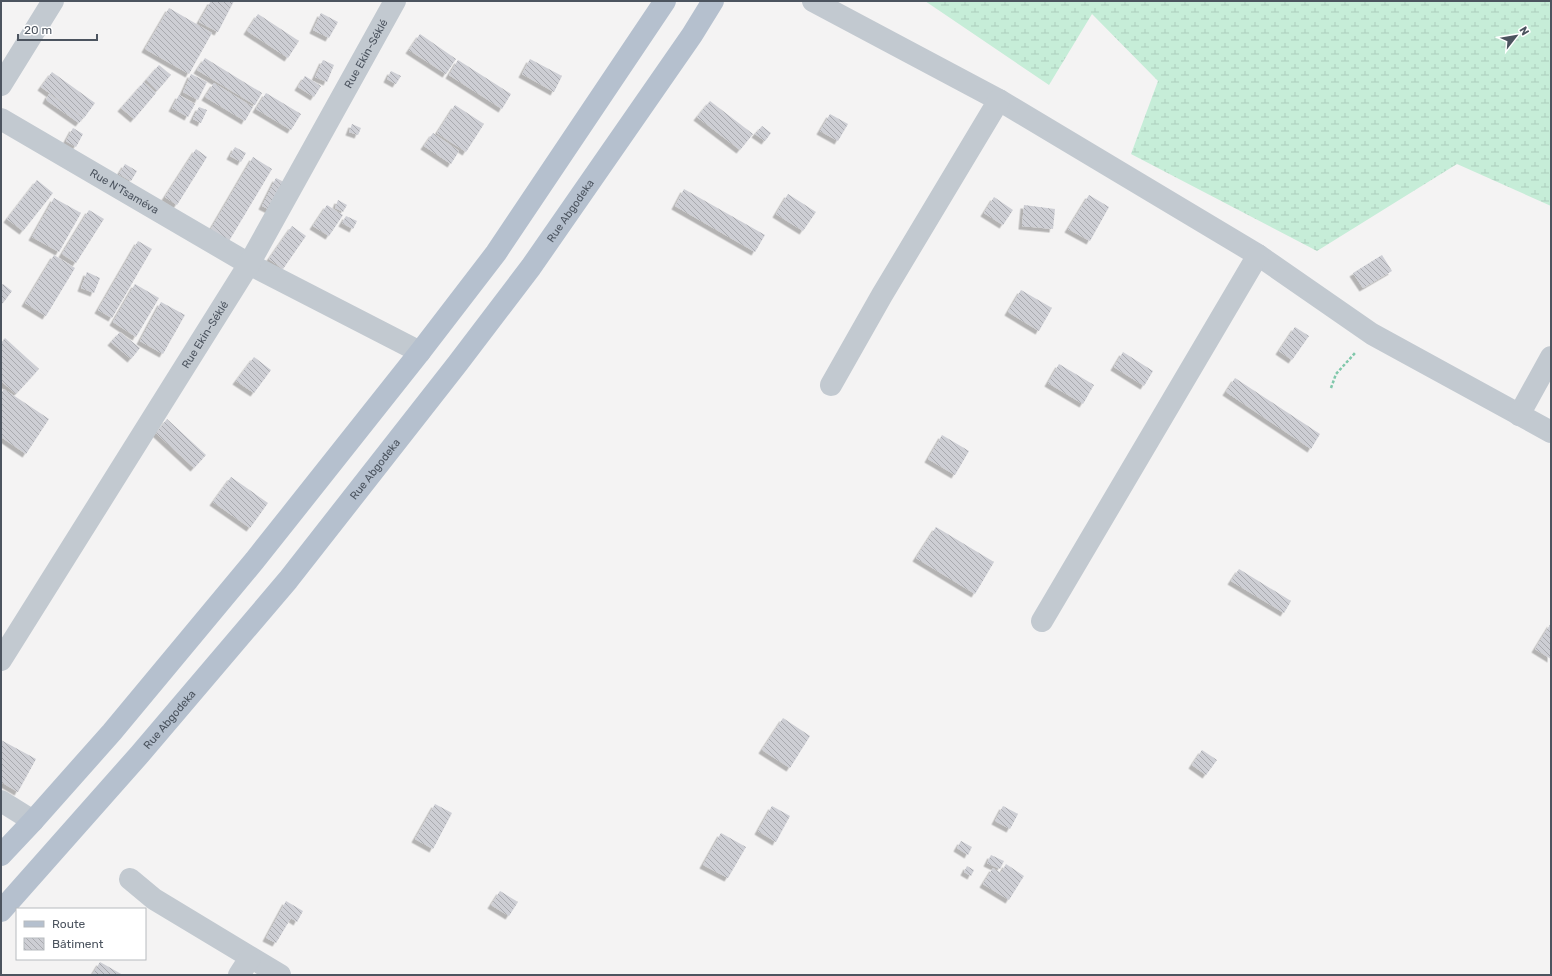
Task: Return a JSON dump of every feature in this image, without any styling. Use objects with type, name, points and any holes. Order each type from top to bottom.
[{"type":"main road","points":[[1,855],[112,732],[250,566],[420,352],[496,253],[665,1]]},
{"type":"main road","name":"Rue Abgodeka","points":[[1,911],[140,754],[288,580],[458,363],[531,268],[692,35],[713,1]]},
{"type":"street","points":[[1,85],[53,1]]},
{"type":"street","name":"Rue Ekin-Séklé","points":[[1,660],[249,264],[395,1]]},
{"type":"street","points":[[813,1],[999,100],[1258,255],[1372,334],[1551,432]]},
{"type":"street","points":[[831,385],[882,295],[999,100]]},
{"type":"street","name":"Rue N'Tsaméva","points":[[1,119],[249,264],[420,352]]},
{"type":"street","points":[[1042,621],[1258,255]]},
{"type":"street","points":[[1519,415],[1551,357]]},
{"type":"street","points":[[1,801],[33,821]]},
{"type":"street","points":[[130,879],[154,899],[244,966],[280,975]]},
{"type":"path","points":[[1331,388],[1336,374],[1348,361]]},
{"type":"green space","points":[[925,1],[1551,1],[1551,206],[1457,164],[1317,251],[1131,154],[1158,81],[1092,14],[1049,85]]},
{"type":"building","points":[[211,1],[234,1],[218,32],[199,22]]},
{"type":"building","points":[[169,8],[212,33],[189,74],[145,49]]},
{"type":"building","points":[[321,13],[338,22],[329,38],[313,30]]},
{"type":"building","points":[[258,14],[299,41],[288,58],[247,31]]},
{"type":"building","points":[[420,34],[456,59],[446,74],[409,50]]},
{"type":"building","points":[[205,58],[262,93],[255,105],[197,70]]},
{"type":"building","points":[[530,59],[562,76],[554,92],[522,74]]},
{"type":"building","points":[[323,60],[334,65],[327,82],[315,77]]},
{"type":"building","points":[[458,60],[511,94],[502,109],[449,75]]},
{"type":"building","points":[[159,65],[171,75],[157,91],[146,80]]},
{"type":"building","points":[[391,71],[401,76],[396,84],[387,79]]},
{"type":"building","points":[[52,72],[95,103],[84,118],[41,87]]},
{"type":"building","points":[[191,74],[207,82],[198,100],[183,92]]},
{"type":"building","points":[[305,76],[321,86],[314,97],[298,87]]},
{"type":"building","points":[[144,82],[156,93],[134,119],[121,108]]},
{"type":"building","points":[[214,83],[253,107],[245,121],[205,97]]},
{"type":"building","points":[[266,93],[301,114],[291,130],[256,109]]},
{"type":"building","points":[[49,94],[83,118],[79,123],[46,100]]},
{"type":"building","points":[[179,95],[195,104],[188,117],[172,108]]},
{"type":"building","points":[[710,101],[753,134],[740,150],[697,117]]},
{"type":"building","points":[[455,105],[484,124],[466,152],[437,133]]},
{"type":"building","points":[[199,107],[207,110],[201,123],[193,119]]},
{"type":"building","points":[[830,114],[848,124],[838,141],[820,131]]},
{"type":"building","points":[[352,124],[361,128],[358,135],[349,132]]},
{"type":"building","points":[[762,126],[771,133],[765,141],[755,134]]},
{"type":"building","points":[[73,128],[83,134],[76,147],[66,141]]},
{"type":"building","points":[[433,133],[459,151],[451,164],[424,146]]},
{"type":"building","points":[[235,147],[246,153],[241,162],[230,156]]},
{"type":"building","points":[[196,149],[207,157],[177,205],[165,197]]},
{"type":"building","points":[[253,157],[272,169],[229,241],[211,229]]},
{"type":"building","points":[[125,164],[137,171],[131,181],[119,174]]},
{"type":"building","points":[[276,178],[286,183],[272,211],[262,206]]},
{"type":"building","points":[[37,180],[53,193],[23,231],[7,219]]},
{"type":"building","points":[[684,189],[765,235],[755,252],[675,206]]},
{"type":"building","points":[[788,194],[816,212],[803,231],[776,214]]},
{"type":"building","points":[[1089,195],[1109,207],[1090,241],[1068,229]]},
{"type":"building","points":[[994,197],[1013,210],[1003,225],[984,213]]},
{"type":"building","points":[[54,198],[81,213],[59,252],[32,237]]},
{"type":"building","points":[[338,200],[347,205],[343,212],[335,208]]},
{"type":"building","points":[[327,205],[343,215],[329,236],[313,226]]},
{"type":"building","points":[[1024,205],[1055,209],[1053,229],[1022,226]]},
{"type":"building","points":[[89,210],[104,219],[76,263],[62,254]]},
{"type":"building","points":[[346,216],[357,221],[353,229],[342,223]]},
{"type":"building","points":[[292,226],[306,236],[283,269],[269,259]]},
{"type":"building","points":[[138,241],[152,249],[112,318],[98,310]]},
{"type":"building","points":[[54,255],[75,268],[46,316],[25,303]]},
{"type":"building","points":[[1382,255],[1392,271],[1363,288],[1353,273]]},
{"type":"building","points":[[87,272],[100,278],[94,293],[81,288]]},
{"type":"building","points":[[3,284],[12,291],[3,303],[1,302],[1,286]]},
{"type":"building","points":[[135,284],[159,298],[136,337],[113,322]]},
{"type":"building","points":[[1021,290],[1052,308],[1039,331],[1008,312]]},
{"type":"building","points":[[161,302],[185,315],[163,354],[140,341]]},
{"type":"building","points":[[1295,327],[1309,336],[1292,360],[1279,351]]},
{"type":"building","points":[[120,332],[140,348],[131,359],[111,342]]},
{"type":"building","points":[[5,338],[39,369],[16,394],[1,381],[1,343]]},
{"type":"building","points":[[1123,352],[1153,371],[1144,386],[1114,367]]},
{"type":"building","points":[[254,357],[271,370],[254,393],[236,381]]},
{"type":"building","points":[[1059,364],[1094,385],[1083,404],[1048,383]]},
{"type":"building","points":[[1235,378],[1320,434],[1311,449],[1226,392]]},
{"type":"building","points":[[4,389],[49,419],[26,454],[1,437],[1,393]]},
{"type":"building","points":[[167,419],[206,455],[194,468],[156,433]]},
{"type":"building","points":[[942,435],[969,451],[955,475],[928,459]]},
{"type":"building","points":[[231,477],[268,503],[250,528],[213,502]]},
{"type":"building","points":[[936,527],[994,562],[975,594],[916,558]]},
{"type":"building","points":[[1239,569],[1291,601],[1284,613],[1231,581]]},
{"type":"building","points":[[1551,623],[1551,659],[1535,649]]},
{"type":"building","points":[[783,718],[810,736],[790,768],[762,750]]},
{"type":"building","points":[[1,740],[36,759],[18,792],[1,782]]},
{"type":"building","points":[[1202,750],[1217,760],[1206,775],[1192,765]]},
{"type":"building","points":[[435,804],[452,813],[433,849],[415,839]]},
{"type":"building","points":[[772,806],[790,816],[776,842],[758,831]]},
{"type":"building","points":[[1003,806],[1018,814],[1010,829],[995,821]]},
{"type":"building","points":[[721,833],[746,847],[728,878],[703,865]]},
{"type":"building","points":[[961,841],[972,847],[968,855],[957,848]]},
{"type":"building","points":[[991,855],[1004,861],[1000,869],[987,863]]},
{"type":"building","points":[[1006,864],[1024,876],[1009,900],[983,884],[993,868],[1001,873]]},
{"type":"building","points":[[967,866],[974,870],[971,876],[964,872]]},
{"type":"building","points":[[500,891],[518,902],[509,916],[491,905]]},
{"type":"building","points":[[286,901],[303,911],[297,922],[291,918],[276,943],[266,938]]},
{"type":"building","points":[[100,962],[123,975],[92,975]]}]
